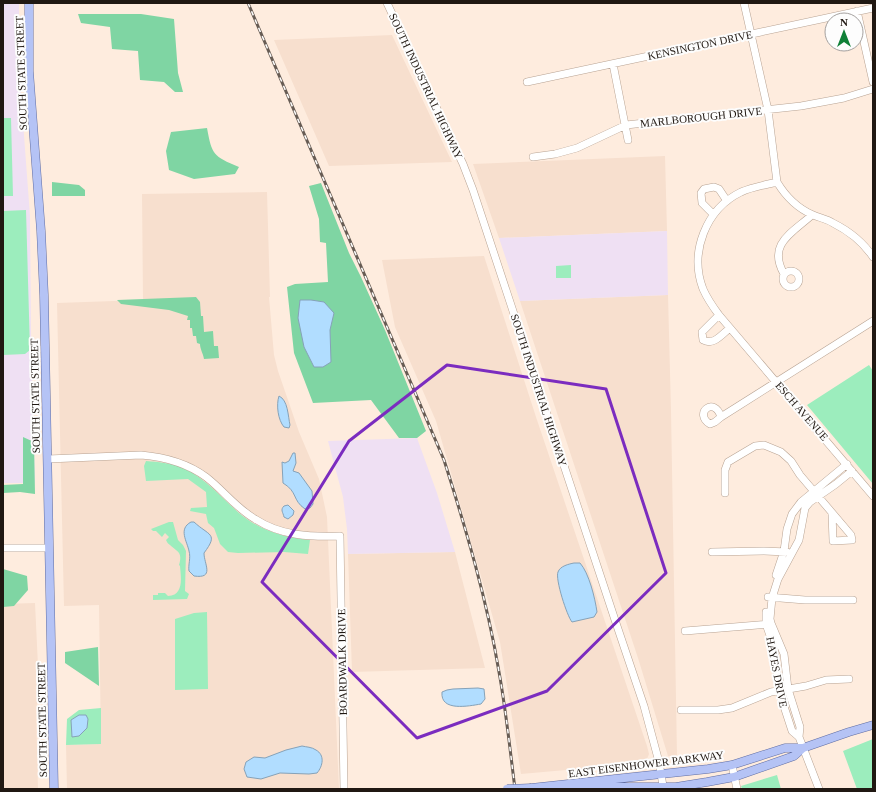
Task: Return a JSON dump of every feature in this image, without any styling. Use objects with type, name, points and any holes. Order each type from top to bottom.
[{"type":"main road","name":"SOUTH STATE STREET","points":[[29,3],[29,71],[41,231],[48,459],[54,789]]},
{"type":"main road","name":"EAST EISENHOWER PARKWAY","points":[[507,789],[561,785],[583,781],[661,774],[732,765],[785,748],[803,748],[873,725]]},
{"type":"main road","name":"EAST EISENHOWER PARKWAY","points":[[561,785],[584,787],[676,787],[734,777],[794,756],[803,748]]},
{"type":"street","points":[[744,3],[768,110],[774,171],[782,192],[800,208],[812,215],[832,222],[848,232],[867,249],[873,257]]},
{"type":"street","name":"SOUTH INDUSTRIAL HIGHWAY","points":[[389,4],[463,164],[473,190],[644,706],[651,728],[663,786]]},
{"type":"street","name":"KENSINGTON DRIVE","points":[[527,82],[873,8]]},
{"type":"street","points":[[857,11],[873,82]]},
{"type":"street","points":[[613,64],[628,140]]},
{"type":"street","name":"MARLBOROUGH DRIVE","points":[[533,157],[555,154],[577,148],[626,125],[822,103],[873,89]]},
{"type":"street","name":"ESCH AVENUE","points":[[777,182],[740,192],[727,201],[713,214],[701,240],[698,257],[699,273],[703,290],[719,315],[873,496]]},
{"type":"street","points":[[713,214],[702,203],[701,193],[704,189],[714,187],[719,189],[727,201]]},
{"type":"street","points":[[784,274],[778,260],[781,244],[784,239],[812,215]]},
{"type":"street","points":[[719,315],[702,332],[704,340],[707,342],[712,342],[730,328]]},
{"type":"street","points":[[721,418],[873,321]]},
{"type":"street","points":[[725,493],[725,470],[728,462],[754,446],[764,445],[781,452],[792,460],[800,475],[832,513]]},
{"type":"street","name":"BOARDWALK DRIVE","points":[[48,459],[141,455],[174,461],[192,468],[206,477],[242,510],[254,519],[268,526],[285,533],[302,536],[340,536],[344,789]]},
{"type":"street","name":"HAYES DRIVE","points":[[770,597],[799,540],[805,508],[816,494],[847,464]]},
{"type":"street","name":"HAYES DRIVE","points":[[799,737],[792,731],[779,691],[774,647],[769,624],[770,597],[784,551],[789,520],[801,502],[836,484],[852,471]]},
{"type":"street","points":[[3,548],[49,548]]},
{"type":"street","points":[[712,552],[792,552]]},
{"type":"street","points":[[770,597],[805,600],[853,600]]},
{"type":"street","points":[[685,631],[769,624]]},
{"type":"street","name":"HAYES DRIVE","points":[[769,624],[784,654],[788,689],[800,727],[799,737],[819,789]]},
{"type":"street","points":[[682,710],[718,710],[732,708],[771,692],[806,686],[826,680],[849,680]]},
{"type":"street","points":[[732,765],[737,789]]},
{"type":"highlighted area","points":[[447,365],[606,389],[666,573],[547,691],[417,738],[262,582],[349,441]]},
{"type":"shaded area","points":[[3,3],[19,3],[19,68],[30,216],[35,483],[3,483]]},
{"type":"shaded area","points":[[392,35],[452,162],[329,166],[274,40]]},
{"type":"shaded area","points":[[665,156],[667,231],[499,238],[473,164]]},
{"type":"shaded area","points":[[267,192],[269,297],[274,355],[299,432],[319,479],[327,517],[339,789],[67,789],[66,745],[101,744],[99,605],[64,606],[57,303],[143,300],[142,194]]},
{"type":"shaded area","points":[[667,231],[668,295],[520,301],[499,238]]},
{"type":"shaded area","points":[[484,256],[536,417],[647,746],[649,754],[644,763],[521,774],[500,642],[436,421],[395,327],[382,260]]},
{"type":"shaded area","points":[[668,295],[677,756],[668,756],[638,658],[520,301]]},
{"type":"shaded area","points":[[417,438],[437,493],[455,552],[348,554],[343,497],[328,441]]},
{"type":"shaded area","points":[[455,552],[485,668],[352,672],[348,554]]},
{"type":"shaded area","points":[[35,603],[39,687],[36,711],[38,789],[3,789],[3,604]]},
{"type":"green space","points":[[78,14],[141,14],[174,19],[178,73],[183,92],[175,92],[164,82],[140,80],[138,51],[112,49],[110,27],[81,23]]},
{"type":"green space","points":[[3,118],[11,118],[13,196],[3,196]]},
{"type":"green space","points":[[207,128],[210,144],[215,154],[239,167],[235,174],[194,179],[169,170],[166,151],[171,132]]},
{"type":"green space","points":[[52,182],[79,185],[85,190],[85,196],[52,196]]},
{"type":"green space","points":[[321,183],[349,253],[385,330],[426,431],[417,438],[399,438],[371,400],[313,403],[294,353],[287,287],[295,284],[328,282],[326,243],[320,242],[319,219],[309,186]]},
{"type":"green space","points":[[26,210],[30,350],[25,354],[3,355],[3,211]]},
{"type":"green space","points":[[571,265],[571,278],[556,278],[556,266]]},
{"type":"green space","points":[[196,297],[200,302],[204,332],[213,331],[214,346],[218,346],[219,358],[204,359],[200,344],[197,343],[196,336],[193,336],[192,328],[190,328],[190,320],[187,320],[188,316],[169,310],[121,304],[117,300]]},
{"type":"green space","points":[[869,365],[873,371],[873,484],[807,405]]},
{"type":"green space","points":[[23,437],[34,442],[35,494],[20,492],[3,493],[3,485],[23,484]]},
{"type":"green space","points":[[146,461],[171,464],[185,469],[207,483],[239,513],[255,524],[281,535],[310,540],[308,554],[284,552],[228,552],[220,544],[214,528],[208,523],[206,514],[190,511],[191,508],[207,507],[206,492],[188,479],[146,481],[144,466]]},
{"type":"green space","points":[[169,522],[173,522],[178,540],[186,551],[185,591],[189,594],[187,599],[153,600],[153,595],[158,595],[158,593],[165,593],[168,596],[177,593],[180,585],[181,576],[179,552],[168,543],[166,540],[169,537],[165,533],[162,537],[156,531],[151,529]]},
{"type":"green space","points":[[3,569],[27,576],[28,590],[14,606],[3,607]]},
{"type":"green space","points":[[207,612],[208,689],[175,690],[175,619],[194,613]]},
{"type":"green space","points":[[98,647],[99,686],[65,663],[65,652]]},
{"type":"green space","points":[[101,708],[101,744],[66,745],[67,719],[79,710]]},
{"type":"green space","points":[[873,739],[873,789],[857,789],[843,751]]},
{"type":"green space","points":[[777,775],[781,789],[742,789],[741,786]]},
{"type":"water","points":[[300,300],[324,302],[334,313],[330,330],[331,362],[323,367],[314,367],[304,347],[298,318]]},
{"type":"water","points":[[279,396],[286,405],[290,425],[289,428],[284,427],[279,416]]},
{"type":"water","points":[[293,453],[295,453],[296,463],[293,471],[299,473],[312,491],[313,504],[310,508],[305,509],[301,506],[288,486],[283,483],[282,462],[285,463],[289,461]]},
{"type":"water","points":[[288,505],[294,511],[293,515],[288,519],[284,517],[282,510],[284,506]]},
{"type":"water","points":[[194,522],[208,533],[211,538],[211,542],[204,553],[207,570],[204,575],[200,576],[194,576],[189,571],[190,554],[184,532],[187,525]]},
{"type":"water","points":[[574,563],[580,563],[589,579],[597,612],[594,617],[572,622],[567,613],[562,597],[558,582],[558,572],[561,568]]},
{"type":"water","points":[[484,689],[485,699],[481,704],[456,706],[446,703],[443,698],[442,692],[447,690]]},
{"type":"water","points":[[79,715],[86,715],[88,719],[87,728],[79,736],[72,737],[71,720]]},
{"type":"water","points":[[302,746],[314,749],[321,755],[322,764],[317,773],[280,773],[261,779],[247,777],[244,769],[246,762],[254,757],[265,758]]},
{"type":"railway","points":[[248,3],[444,460],[468,538],[494,645],[504,701],[515,789]]}]
